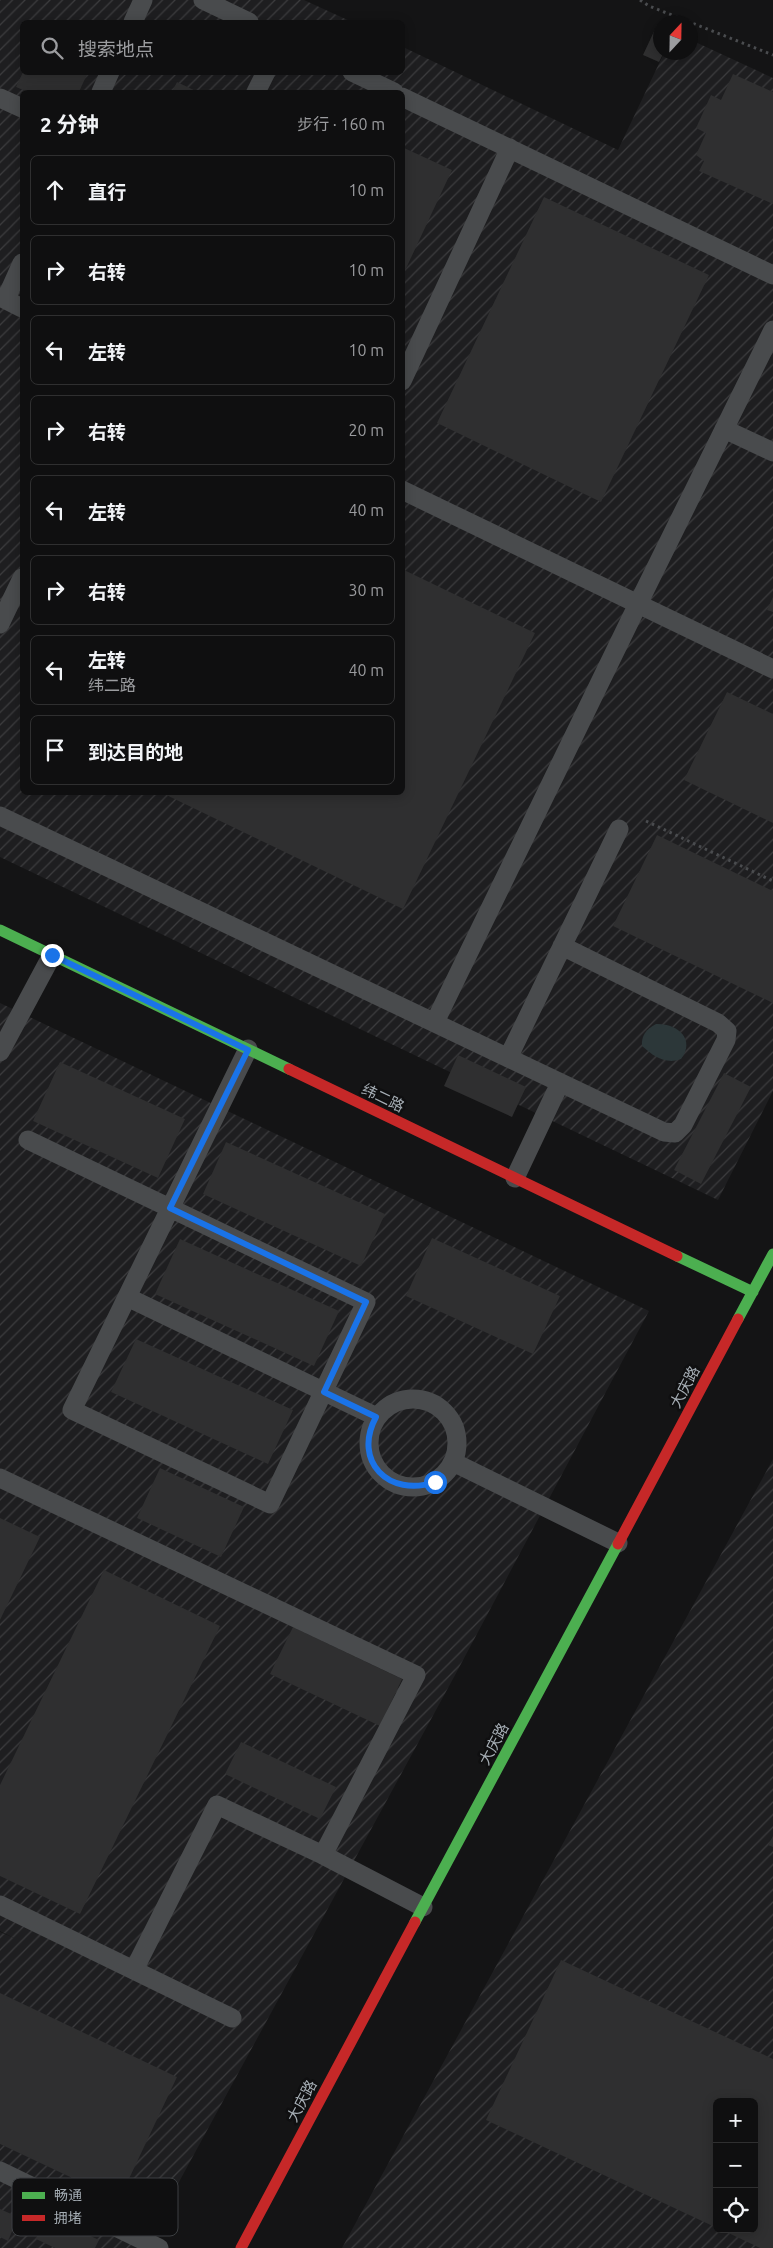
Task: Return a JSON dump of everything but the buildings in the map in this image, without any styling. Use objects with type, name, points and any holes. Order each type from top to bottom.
[{"type":"street","name":"纬二路","points":[[0,930],[752,1292]]},
{"type":"street","name":"大庆路","points":[[240,2248],[773,1254]]},
{"type":"lane","points":[[134,20],[143,0]]},
{"type":"lane","points":[[202,0],[245,20]]},
{"type":"lane","points":[[102,90],[109,75]]},
{"type":"lane","points":[[257,90],[264,75]]},
{"type":"lane","points":[[358,75],[390,90]]},
{"type":"lane","points":[[0,98],[20,107]]},
{"type":"lane","points":[[405,98],[773,275]]},
{"type":"lane","points":[[405,376],[510,148]]},
{"type":"lane","points":[[9,301],[20,269]]},
{"type":"lane","points":[[435,1022],[773,330]]},
{"type":"lane","points":[[724,429],[773,452]]},
{"type":"lane","points":[[405,491],[773,669]]},
{"type":"lane","points":[[0,624],[20,582]]},
{"type":"lane","points":[[0,816],[664,1132],[675,1133],[683,1125],[726,1040],[727,1031],[718,1023],[562,946]]},
{"type":"lane","points":[[508,1058],[619,829]]},
{"type":"lane","points":[[0,1052],[52,955]]},
{"type":"lane","points":[[28,1140],[170,1208],[366,1302],[270,1504],[72,1410],[170,1208],[248,1050]]},
{"type":"lane","points":[[515,1178],[560,1082]]},
{"type":"lane","points":[[127,1297],[376,1417]]},
{"type":"lane","points":[[414,1398],[428,1401],[441,1408],[451,1419],[457,1433],[454,1462],[435,1482],[409,1487],[396,1484],[385,1477],[376,1467],[370,1455],[368,1442],[370,1429],[376,1417],[387,1406],[400,1400],[414,1398]]},
{"type":"lane","points":[[454,1462],[618,1543]]},
{"type":"lane","points":[[0,1478],[416,1675],[323,1855]]},
{"type":"lane","points":[[134,1970],[217,1805],[323,1855],[423,1907]]},
{"type":"lane","points":[[0,1904],[232,2018]]},
{"type":"lane","points":[[0,2171],[14,2178]]},
{"type":"lane","points":[[134,2236],[159,2248]]},
{"type":"path","points":[[640,0],[649,6],[773,54]]},
{"type":"path","points":[[619,829],[630,819],[645,820],[773,881]]},
{"type":"shaded area","points":[[0,0],[304,0],[348,20],[20,20],[20,75],[405,75],[405,48],[618,150],[661,60],[698,60],[698,43],[773,78],[773,1091],[718,1200],[0,857]]},
{"type":"shaded area","points":[[0,1003],[649,1311],[454,1677],[178,2184],[178,2178],[12,2178],[12,2236],[150,2236],[143,2248],[0,2248],[0,1932],[14,1938],[0,1931]]},
{"type":"shaded area","points":[[656,1024],[671,1026],[682,1034],[686,1045],[681,1059],[675,1061],[665,1060],[655,1056],[642,1046],[642,1039],[645,1033]]},
{"type":"shaded area","points":[[773,1459],[773,2248],[342,2248]]},
{"type":"traffic: fast","points":[[0,930],[289,1069]]},
{"type":"traffic: fast","points":[[738,1319],[773,1254]]},
{"type":"traffic: fast","points":[[677,1256],[753,1292]]},
{"type":"traffic: fast","points":[[415,1922],[618,1544]]},
{"type":"traffic: jam","points":[[289,1069],[677,1256]]},
{"type":"traffic: jam","points":[[618,1544],[738,1319]]},
{"type":"traffic: jam","points":[[241,2248],[415,1922]]},
{"type":"route","points":[[52,955],[248,1050],[170,1208],[366,1302],[324,1392],[376,1417],[370,1429],[368,1442],[370,1455],[376,1467],[385,1477],[396,1484],[409,1487],[435,1482]]}]
